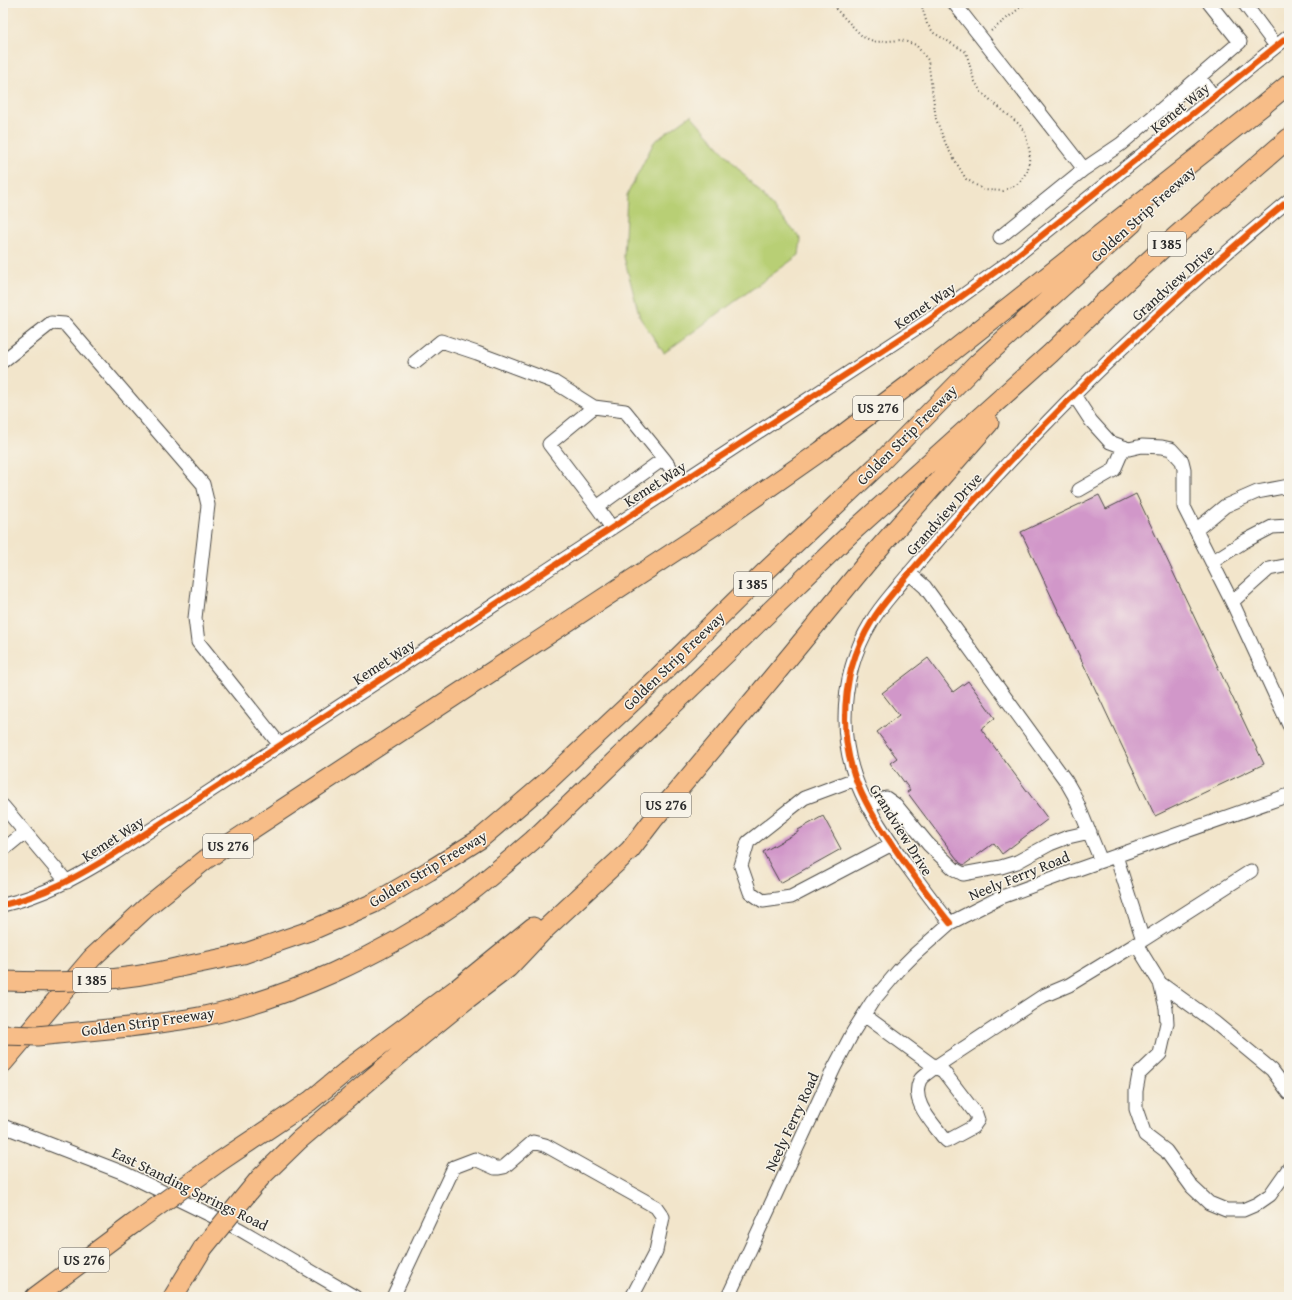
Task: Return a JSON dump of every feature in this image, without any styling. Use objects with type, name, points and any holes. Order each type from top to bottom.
[{"type":"highway","name":"Golden Strip Freeway","points":[[3,981],[50,983],[117,978],[162,972],[243,954],[312,930],[374,903],[480,839],[549,780],[648,687],[765,572],[876,467],[978,363],[1289,84]]},
{"type":"highway","name":"US 276","points":[[3,1063],[19,1046],[92,958],[148,906],[205,860],[718,523],[821,451],[926,372],[1265,104]]},
{"type":"highway","name":"Golden Strip Freeway","points":[[3,1034],[37,1036],[129,1027],[204,1016],[234,1008],[281,993],[331,973],[413,931],[452,906],[480,885],[532,841],[850,533],[1050,354],[1108,298],[1175,237],[1289,138]]},
{"type":"highway","name":"US 276","points":[[35,1297],[219,1162],[310,1101],[355,1064],[458,988],[630,850],[653,820],[874,554],[1050,354]]},
{"type":"highway","points":[[173,1297],[203,1248],[260,1178],[299,1140],[425,1033],[466,999],[508,968],[542,932],[630,850]]},
{"type":"highway","points":[[3,1071],[19,1046]]},
{"type":"street","points":[[954,3],[1084,168]]},
{"type":"street","points":[[1000,237],[1084,168],[1120,144],[1200,78],[1240,42],[1209,3]]},
{"type":"street","points":[[1244,3],[1276,46]]},
{"type":"street","name":"Kemet Way","points":[[3,905],[55,888],[111,856],[929,320],[973,289],[1018,254],[1289,36]]},
{"type":"street","points":[[1200,78],[1214,97]]},
{"type":"street","points":[[1171,102],[1184,121]]},
{"type":"street","name":"Grandview Drive","points":[[950,923],[931,900],[892,844],[868,807],[855,779],[848,756],[845,719],[846,694],[852,666],[858,650],[872,621],[909,572],[999,473],[1074,394],[1194,280],[1289,200]]},
{"type":"street","points":[[3,361],[51,323],[64,324],[203,484],[208,505],[195,618],[198,642],[280,745]]},
{"type":"street","points":[[415,362],[441,341],[477,352],[554,382],[594,407],[625,411],[681,482]]},
{"type":"street","points":[[1074,394],[1091,421],[1110,442],[1129,449],[1142,446],[1171,449],[1182,461],[1184,469],[1184,504],[1232,602],[1289,725]]},
{"type":"street","points":[[594,407],[550,444],[612,528]]},
{"type":"street","points":[[1079,490],[1114,470],[1124,447]]},
{"type":"street","points":[[597,507],[664,459]]},
{"type":"street","points":[[1196,530],[1225,506],[1257,492],[1289,486]]},
{"type":"street","points":[[1212,562],[1245,541],[1272,527],[1289,526]]},
{"type":"street","points":[[1232,602],[1269,569],[1289,565]]},
{"type":"street","points":[[909,572],[925,587],[1066,781],[1074,795],[1101,861]]},
{"type":"street","points":[[855,779],[804,798],[748,842],[741,866],[750,892],[763,901],[791,897],[892,844]]},
{"type":"street","name":"Neely Ferry Road","points":[[728,1297],[834,1068],[853,1032],[872,1002],[914,955],[950,923],[999,898],[1289,796]]},
{"type":"street","points":[[868,807],[886,798],[896,805],[928,844],[954,869],[963,874],[1001,867],[1017,862],[1068,836],[1090,832]]},
{"type":"street","points":[[3,806],[67,882]]},
{"type":"street","points":[[3,850],[25,832]]},
{"type":"street","points":[[1116,856],[1139,942],[1160,982],[1164,996],[1167,1023],[1160,1054],[1139,1074],[1136,1091],[1136,1109],[1145,1135],[1166,1151],[1192,1186],[1209,1203],[1226,1210],[1243,1210],[1270,1196],[1289,1168]]},
{"type":"street","points":[[864,1015],[935,1067],[943,1071],[976,1114],[978,1120],[973,1127],[947,1141],[921,1107],[918,1094],[920,1080],[935,1067],[1042,996],[1068,985],[1139,942],[1250,871]]},
{"type":"street","points":[[1160,982],[1214,1022],[1272,1070],[1289,1093]]},
{"type":"street","name":"East Standing Springs Road","points":[[3,1126],[124,1173],[239,1228],[355,1297]]},
{"type":"street","points":[[393,1297],[454,1167],[475,1159],[499,1168],[504,1167],[533,1142],[545,1145],[656,1207],[663,1217],[656,1251],[632,1297]]},
{"type":"path","points":[[830,3],[863,37],[876,42],[901,40],[916,45],[928,60],[936,119],[947,147],[966,179],[984,190],[1003,191],[1019,183],[1028,170],[1030,153],[1025,133],[1020,124],[981,92],[974,80],[966,52],[934,33],[927,24],[921,3]]},
{"type":"path","points":[[966,52],[981,38],[1026,3]]},
{"type":"green space","points":[[691,115],[801,239],[799,255],[664,353],[640,318],[624,257],[627,195],[654,142]]},
{"type":"building","points":[[1136,494],[1264,764],[1155,816],[1021,532],[1099,495],[1106,509]]},
{"type":"building","points":[[928,658],[953,692],[968,681],[995,718],[981,729],[1048,819],[1002,854],[994,843],[964,865],[960,863],[907,792],[910,790],[890,763],[897,758],[877,732],[899,715],[882,693]]},
{"type":"building","points":[[823,816],[841,849],[780,883],[763,852]]},
{"type":"cycle path","points":[[3,905],[46,891],[85,872],[111,856],[929,320],[1009,262],[1289,36]]},
{"type":"cycle path","points":[[950,923],[902,859],[880,826],[870,810],[855,777],[846,740],[845,706],[852,668],[860,644],[878,612],[916,565],[1049,420],[1126,344],[1206,270],[1289,200]]}]
